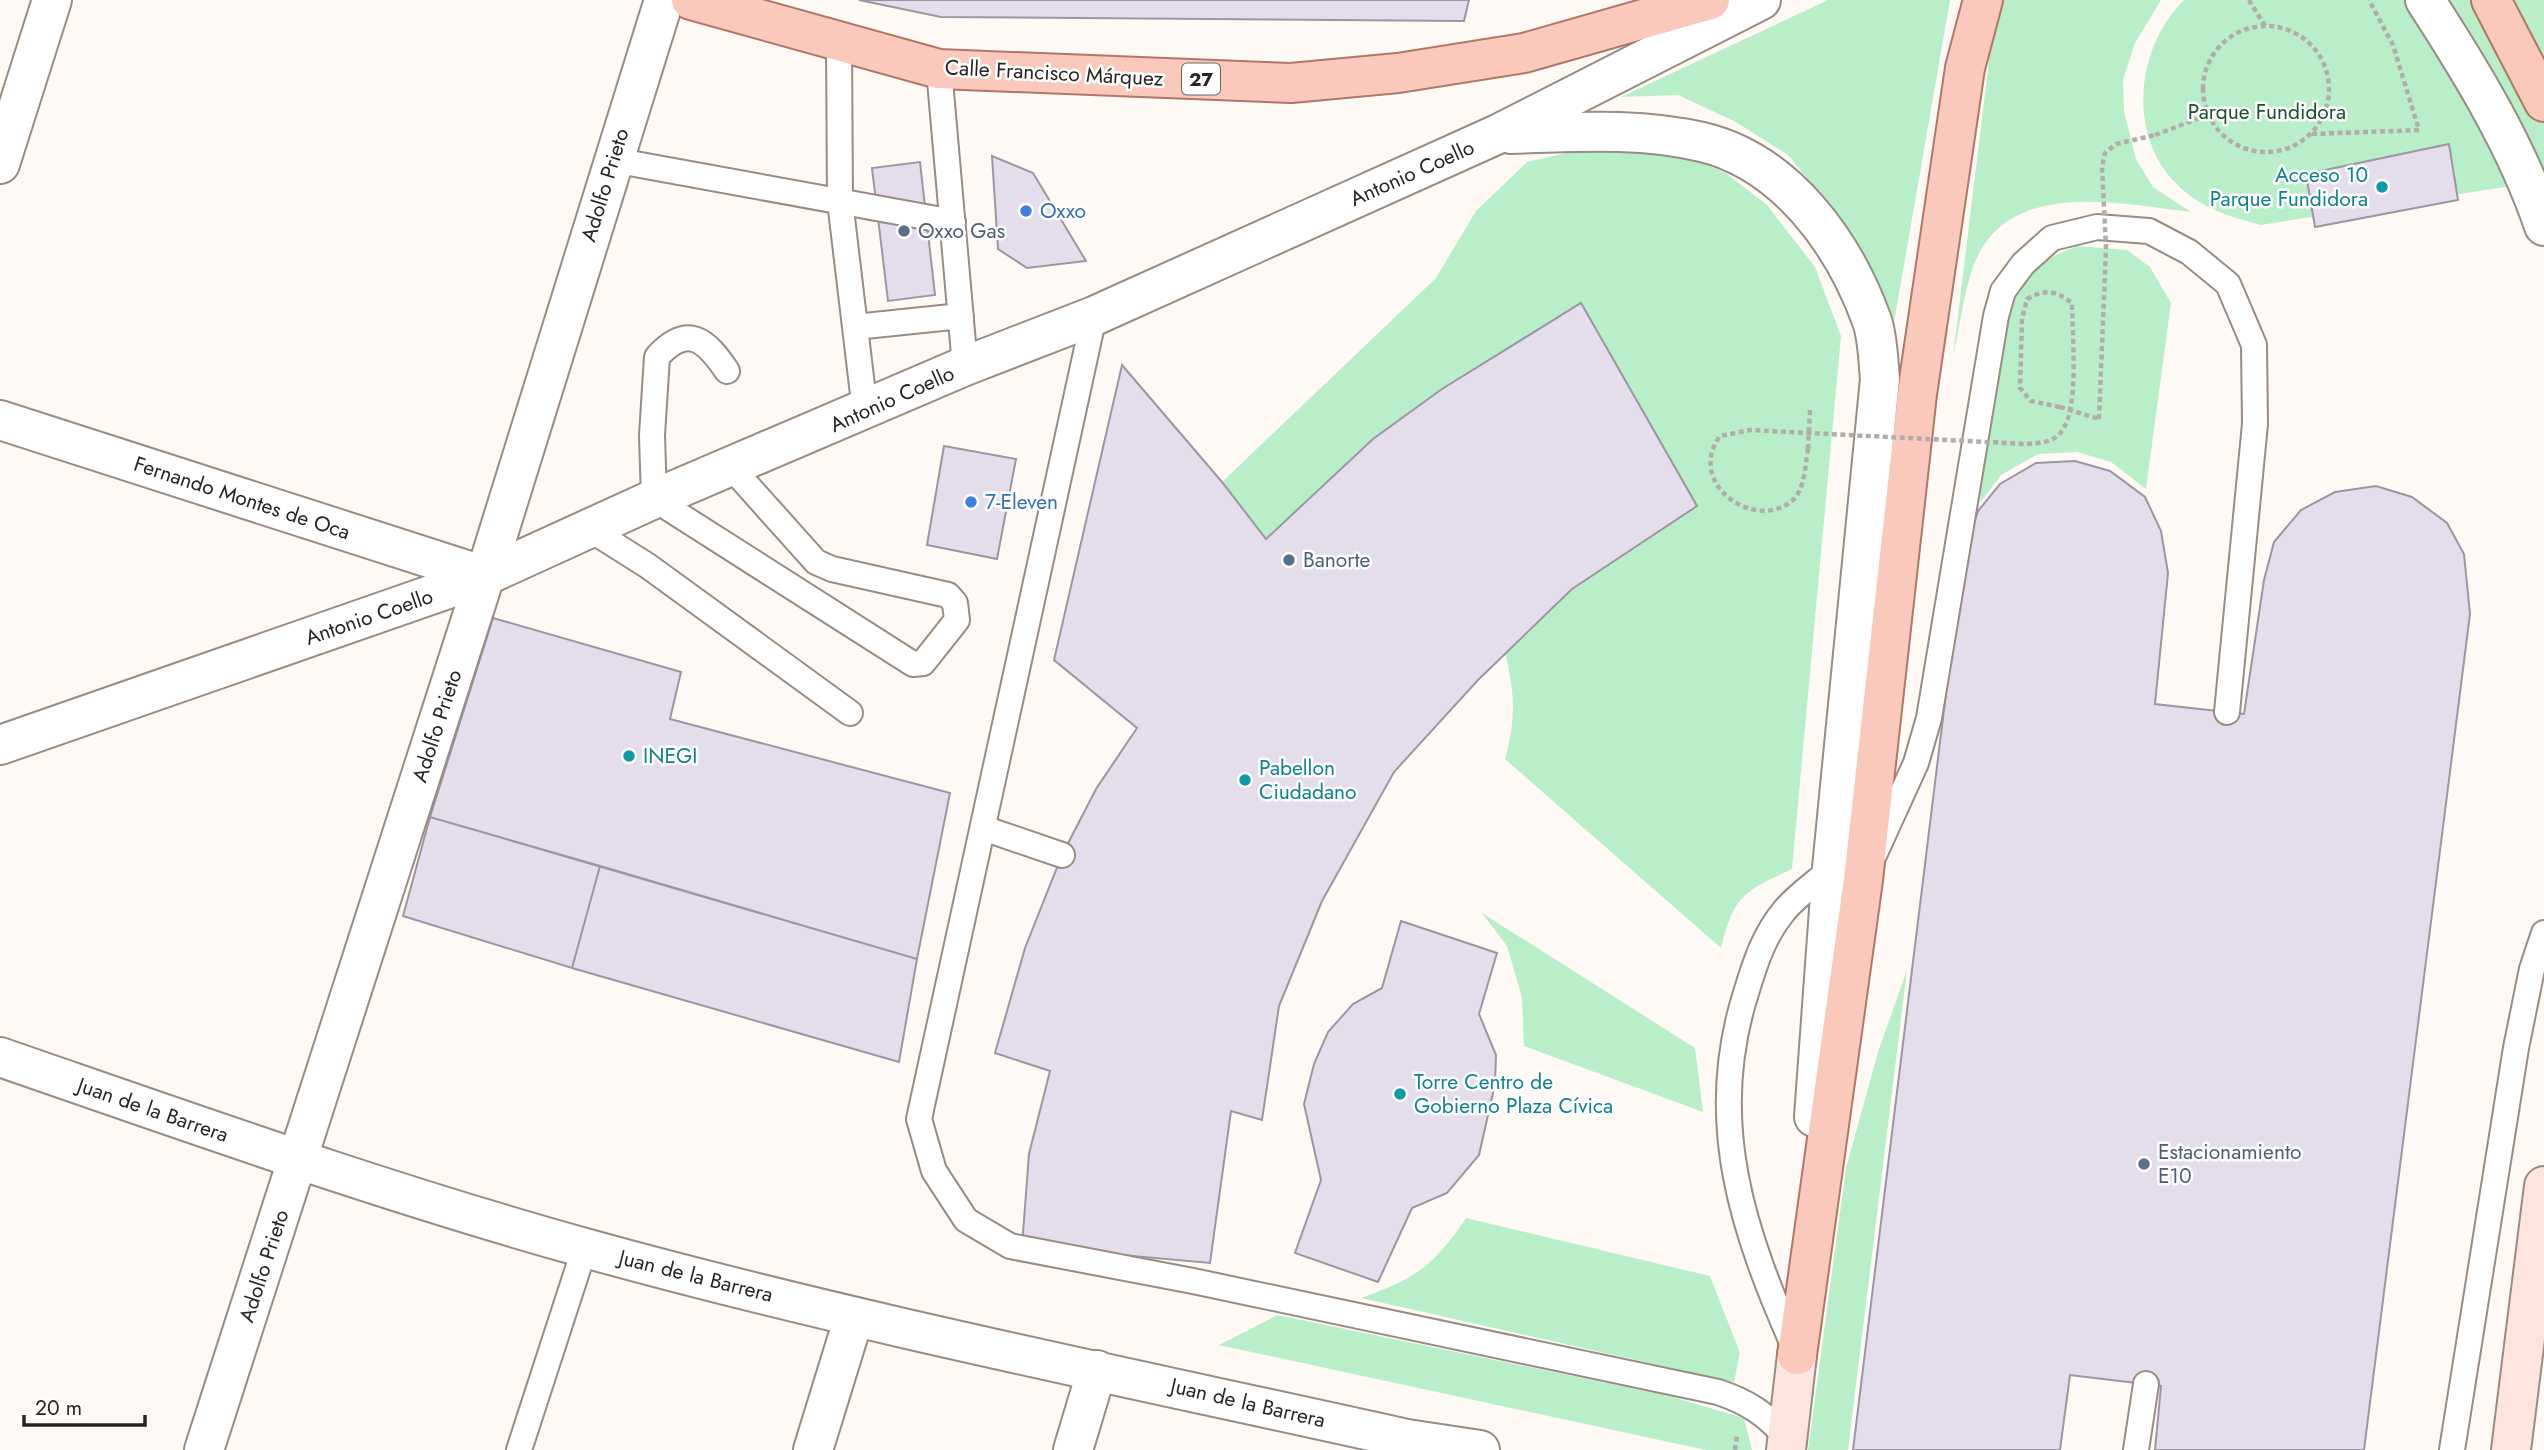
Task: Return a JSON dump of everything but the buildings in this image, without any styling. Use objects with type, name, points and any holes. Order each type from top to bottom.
[{"type":"main road","name":"Calle Francisco Márquez","points":[[691,0],[939,69],[1291,83],[1398,73],[1524,53],[1710,0]]},
{"type":"main road","points":[[1786,1444],[1848,874],[1965,68],[1983,0]]},
{"type":"main road","points":[[2491,0],[2544,102]]},
{"type":"main road","points":[[2511,1450],[2544,1186]]},
{"type":"street","points":[[0,164],[52,0]]},
{"type":"street","name":"Adolfo Prieto","points":[[204,1450],[485,576],[664,0]]},
{"type":"street","name":"Antonio Coello","points":[[0,745],[485,576],[654,499],[965,366],[1094,316],[1498,134],[1761,0]]},
{"type":"street","points":[[2425,0],[2459,52],[2513,150],[2544,226]]},
{"type":"street","points":[[1498,134],[1624,131],[1703,142],[1751,162],[1809,206],[1847,267],[1872,322],[1880,379],[1848,874]]},
{"type":"street","name":"Fernando Montes de Oca","points":[[0,420],[485,576]]},
{"type":"street","name":"Juan de la Barrera","points":[[0,1057],[299,1161],[585,1247],[855,1317],[1097,1370],[1405,1444],[1480,1450]]},
{"type":"street","points":[[813,1450],[855,1317]]},
{"type":"street","points":[[1073,1450],[1097,1370]]},
{"type":"lane","points":[[839,42],[840,201],[865,411]]},
{"type":"lane","points":[[939,69],[965,366]]},
{"type":"lane","points":[[613,160],[953,222]]},
{"type":"lane","points":[[1797,1354],[1759,1268],[1739,1200],[1729,1133],[1731,1060],[1738,1017],[1759,950],[1784,910],[1848,874],[1916,763],[1928,718],[1996,316],[2003,291],[2023,264],[2052,238],[2097,227],[2149,231],[2189,252],[2228,284],[2254,345],[2255,424],[2227,712]]},
{"type":"lane","points":[[855,327],[961,316]]},
{"type":"lane","points":[[1094,316],[919,1119],[934,1171],[966,1220],[1010,1247],[1193,1281],[1718,1392],[1744,1401],[1766,1414],[1786,1444]]},
{"type":"lane","points":[[727,371],[711,348],[697,339],[675,341],[657,358],[652,435],[654,499],[916,665],[923,663],[957,620],[955,603],[948,595],[832,569],[816,562],[731,467]]},
{"type":"lane","points":[[591,530],[648,566],[850,713]]},
{"type":"lane","points":[[785,582],[816,562]]},
{"type":"lane","points":[[983,828],[1062,855]]},
{"type":"lane","points":[[2452,1450],[2516,1048],[2532,969],[2544,933]]},
{"type":"lane","points":[[519,1450],[585,1247]]},
{"type":"lane","points":[[2136,1450],[2146,1384]]},
{"type":"path","points":[[2249,0],[2265,26]]},
{"type":"path","points":[[2312,134],[2419,130],[2393,45],[2369,0]]},
{"type":"path","points":[[2265,26],[2290,30],[2310,44],[2325,64],[2329,88],[2325,112],[2312,134],[2291,148],[2267,153],[2243,149],[2222,135],[2208,115],[2203,90],[2207,66],[2221,45],[2241,32],[2265,26]]},
{"type":"path","points":[[1810,410],[1808,449],[1802,482],[1794,500],[1778,509],[1759,509],[1738,504],[1721,494],[1709,469],[1712,446],[1720,436],[1750,430],[2026,444],[2050,441],[2062,432],[2071,408],[2072,303],[2059,293],[2042,290],[2027,299],[2022,319],[2021,388],[2032,401],[2060,407],[2099,419],[2105,247],[2102,167],[2105,153],[2116,144],[2154,135],[2208,115]]},
{"type":"green space","points":[[1828,0],[1950,0],[1883,386],[1871,275],[1835,213],[1788,155],[1734,121],[1678,95],[1621,97]]},
{"type":"green space","points":[[2003,0],[2161,0],[2135,43],[2123,80],[2124,111],[2136,159],[2153,187],[2191,212],[2130,204],[2064,203],[2034,209],[2008,221],[1986,242],[1971,273],[1953,357],[1991,44]]},
{"type":"green space","name":"Parque Fundidora","points":[[2184,0],[2544,0],[2544,181],[2261,225],[2210,208],[2183,190],[2165,170],[2152,147],[2145,122],[2143,95],[2147,69],[2167,20]]},
{"type":"green space","points":[[1620,141],[1672,151],[1726,173],[1767,205],[1815,267],[1841,336],[1792,869],[1762,883],[1743,897],[1731,916],[1721,948],[1505,759],[1513,706],[1505,653],[1572,589],[1696,506],[1581,303],[1442,389],[1373,439],[1266,539],[1222,482],[1436,278],[1476,211],[1527,162]]},
{"type":"green space","points":[[2077,246],[2127,250],[2150,267],[2171,303],[2146,489],[2111,462],[2077,452],[2038,454],[2001,475],[1980,503],[1987,403],[2010,290],[2043,261]]},
{"type":"green space","points":[[1482,913],[1695,1048],[1703,1112],[1524,1046],[1522,998],[1507,946]]},
{"type":"green space","points":[[1907,970],[1848,1450],[1808,1450],[1846,1168],[1878,1052]]},
{"type":"green space","points":[[1466,1218],[1710,1276],[1740,1353],[1734,1382],[1361,1298],[1396,1284],[1422,1269],[1433,1260]]},
{"type":"green space","points":[[1278,1315],[1669,1396],[1744,1418],[1752,1450],[1706,1450],[1219,1345]]},
{"type":"place","name":"Acceso 10 Parque Fundidora","points":[[2382,187]]},
{"type":"place","name":"Oxxo","points":[[1026,211]]},
{"type":"place","name":"Oxxo Gas","points":[[904,231]]},
{"type":"place","name":"7-Eleven","points":[[971,502]]},
{"type":"place","name":"Banorte","points":[[1289,560]]},
{"type":"place","name":"INEGI","points":[[629,756]]},
{"type":"place","name":"Pabellon Ciudadano","points":[[1245,780]]},
{"type":"place","name":"Torre Centro de Gobierno Plaza Cívica","points":[[1400,1094]]},
{"type":"place","name":"Estacionamiento E10","points":[[2144,1164]]}]
